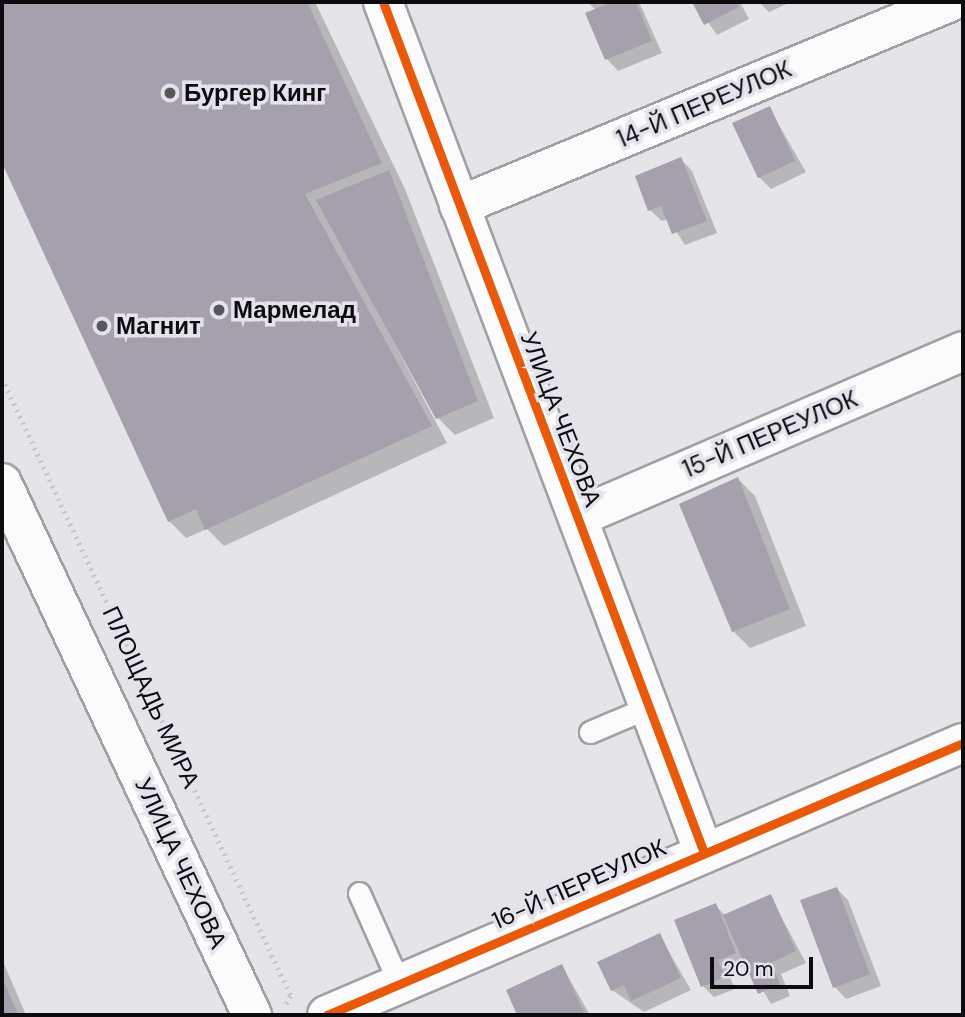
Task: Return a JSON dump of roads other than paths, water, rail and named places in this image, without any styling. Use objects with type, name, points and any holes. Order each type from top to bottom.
[{"type":"street","name":"УЛИЦА ЧЕХОВА","points":[[383,2],[703,850]]},
{"type":"street","name":"14-Й ПЕРЕУЛОК","points":[[458,206],[950,2]]},
{"type":"street","name":"15-Й ПЕРЕУЛОК","points":[[578,517],[963,351]]},
{"type":"street","name":"УЛИЦА ЧЕХОВА","points":[[2,483],[252,1015]]},
{"type":"street","name":"16-Й ПЕРЕУЛОК","points":[[327,1015],[703,850],[963,743]]},
{"type":"lane","points":[[590,732],[649,707]]},
{"type":"lane","points":[[359,893],[400,984]]},
{"type":"place","name":"Бургер Кинг","points":[[170,93]]},
{"type":"place","name":"Мармелад","points":[[219,310]]},
{"type":"place","name":"Магнит","points":[[102,326]]}]
